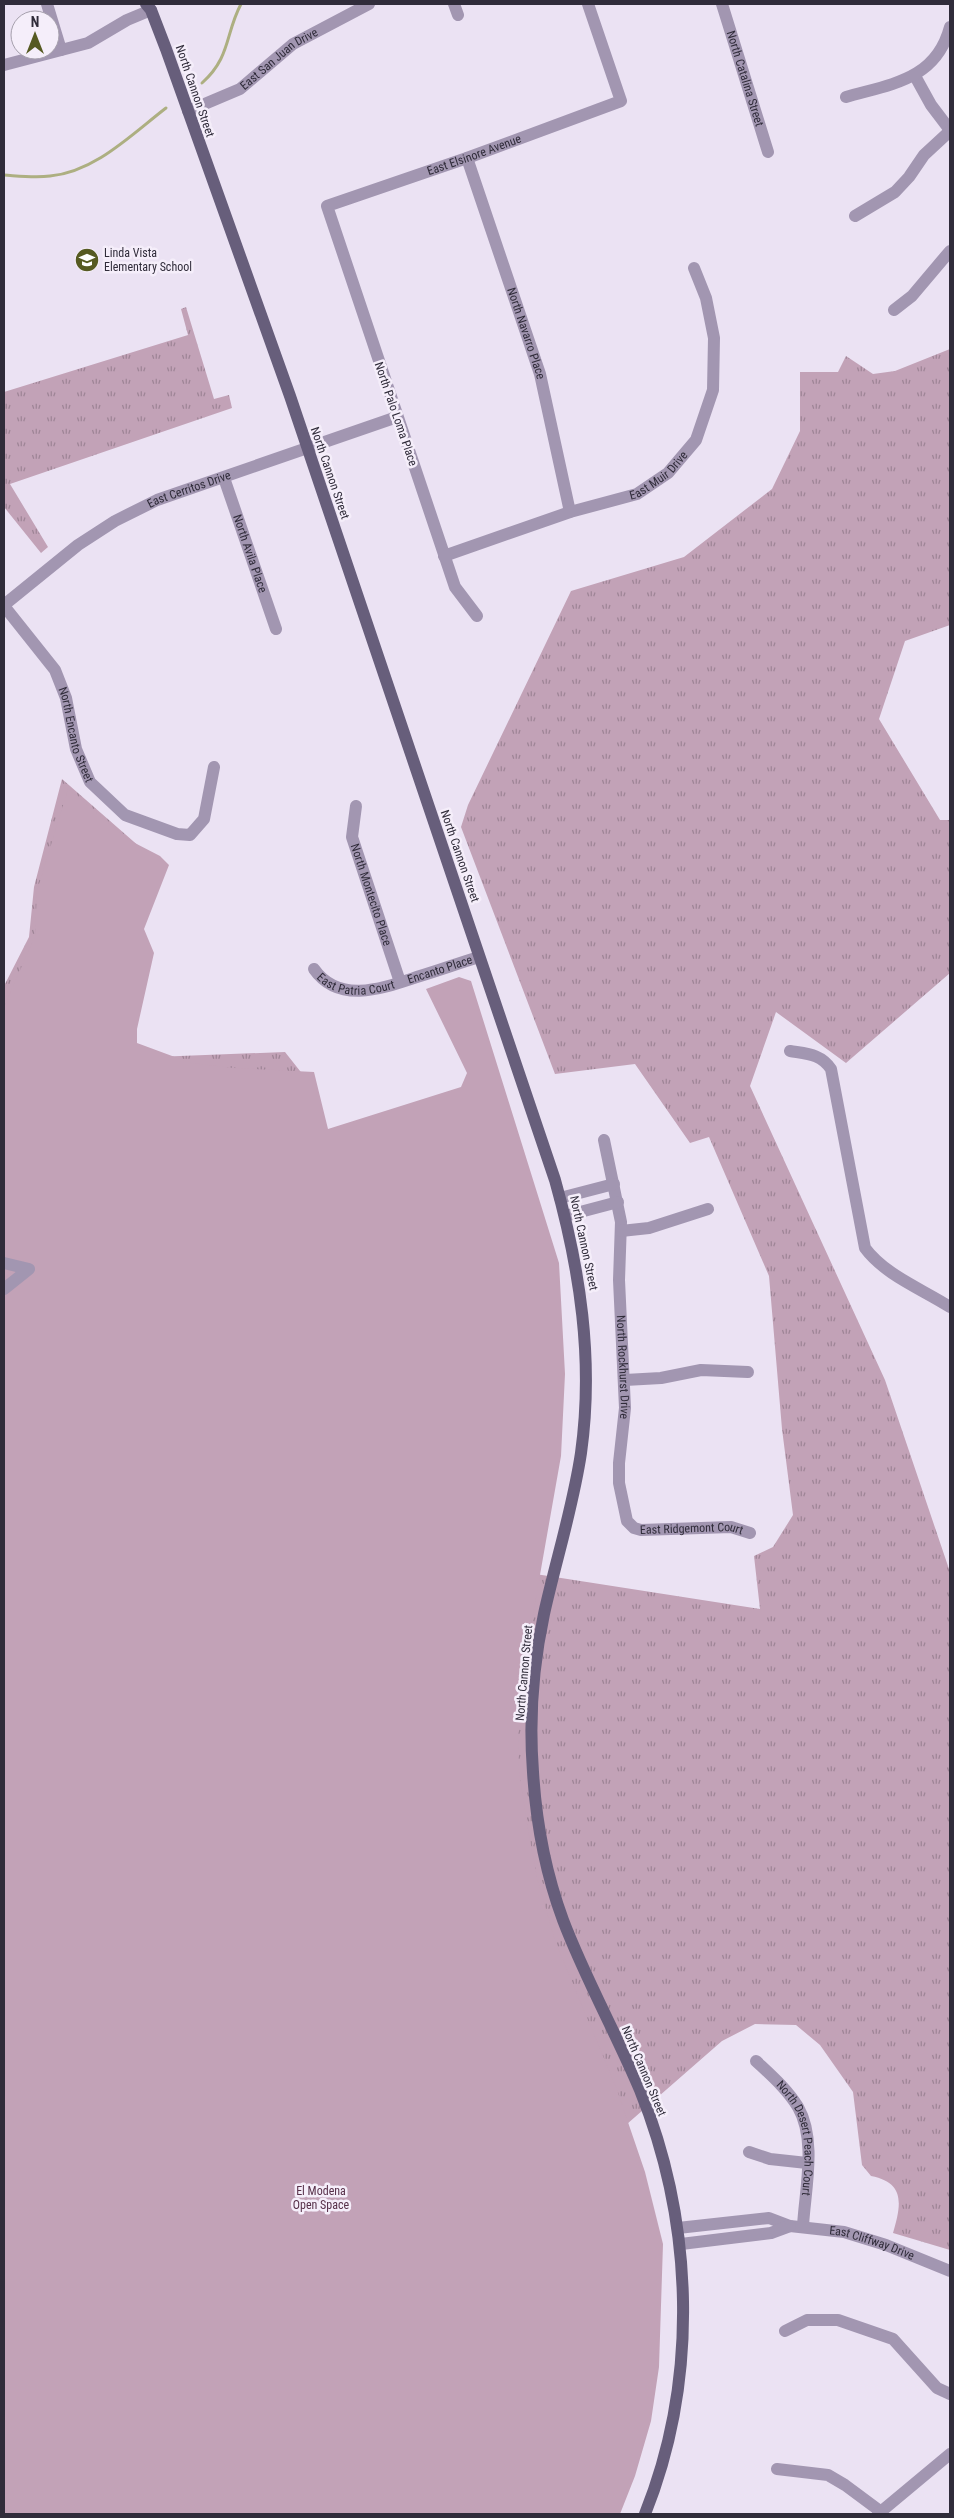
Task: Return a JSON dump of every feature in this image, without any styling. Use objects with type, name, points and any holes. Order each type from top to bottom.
[{"type":"main road","name":"North Cannon Street","points":[[150,6],[308,449],[560,1198],[581,1294],[585,1330],[584,1424],[577,1475],[537,1650],[532,1726],[533,1772],[545,1852],[556,1897],[578,1955],[644,2101],[665,2166],[681,2244],[683,2295],[678,2383],[668,2443],[645,2514]]},
{"type":"street","points":[[46,4],[61,50]]},
{"type":"street","name":"East San Juan Drive","points":[[188,112],[240,89],[293,44],[369,4]]},
{"type":"street","name":"East Elsinore Avenue","points":[[327,206],[467,158],[621,101],[588,4]]},
{"type":"street","name":"North Catalina Street","points":[[722,4],[768,152]]},
{"type":"street","points":[[4,65],[88,42],[150,6]]},
{"type":"street","points":[[846,97],[916,76],[931,63],[942,49],[950,27]]},
{"type":"street","points":[[855,216],[895,192],[909,177],[924,155],[950,130],[931,105],[916,76]]},
{"type":"street","name":"North Navarro Place","points":[[467,158],[540,374],[570,512]]},
{"type":"street","name":"North Palo Loma Place","points":[[327,206],[455,587],[477,616]]},
{"type":"street","points":[[894,310],[912,296],[950,251]]},
{"type":"street","name":"East Muir Drive","points":[[444,556],[570,512],[636,494],[668,473],[696,440],[713,390],[714,338],[706,298],[694,268]]},
{"type":"street","name":"East Cerritos Drive","points":[[4,605],[78,544],[115,521],[157,500],[397,417]]},
{"type":"street","name":"North Avila Place","points":[[224,478],[276,629]]},
{"type":"street","name":"North Encanto Street","points":[[4,605],[54,670],[66,698],[76,749],[90,782],[125,815],[177,834],[190,835],[204,819],[214,767]]},
{"type":"street","name":"North Montecito Place","points":[[356,806],[352,837],[400,982]]},
{"type":"street","name":"Encanto Place","points":[[400,982],[479,957]]},
{"type":"street","name":"East Patria Court","points":[[314,969],[325,982],[342,989],[366,991],[400,982]]},
{"type":"street","points":[[790,1051],[816,1055],[825,1059],[832,1069],[864,1248],[871,1257],[888,1270],[950,1307]]},
{"type":"street","name":"North Rockhurst Drive","points":[[604,1140],[618,1202],[621,1231],[619,1280],[625,1380],[625,1416],[619,1478],[626,1517],[634,1528]]},
{"type":"street","points":[[560,1198],[614,1184]]},
{"type":"street","points":[[565,1216],[618,1202]]},
{"type":"street","points":[[621,1231],[649,1228],[708,1209]]},
{"type":"street","points":[[4,1263],[29,1269],[4,1290]]},
{"type":"street","points":[[625,1380],[662,1378],[701,1370],[748,1372]]},
{"type":"street","name":"East Ridgemont Court","points":[[634,1528],[646,1530],[731,1527],[750,1533]]},
{"type":"street","name":"North Desert Peach Court","points":[[756,2062],[784,2086],[799,2108],[808,2140],[807,2163],[796,2226]]},
{"type":"street","points":[[749,2152],[770,2159],[807,2163]]},
{"type":"street","name":"East Cliffway Drive","points":[[678,2228],[769,2218],[796,2226],[844,2232],[886,2245],[950,2271]]},
{"type":"street","name":"East Cliffway Drive","points":[[681,2244],[771,2233],[796,2226]]},
{"type":"street","points":[[785,2330],[807,2320],[838,2320],[893,2339],[937,2388],[950,2394]]},
{"type":"street","points":[[777,2469],[828,2475],[845,2485],[879,2513],[950,2454]]},
{"type":"green space","points":[[186,307],[214,399],[229,395],[232,408],[10,484],[48,547],[41,553],[4,507],[4,392],[188,335],[181,309]]},
{"type":"green space","points":[[950,349],[950,625],[905,641],[879,719],[940,820],[950,820],[950,973],[846,1063],[776,1012],[750,1086],[885,1380],[950,1572],[950,2250],[893,2233],[898,2213],[898,2197],[890,2184],[882,2179],[871,2176],[862,2165],[853,2092],[820,2045],[796,2025],[755,2024],[722,2041],[611,2138],[4,2514],[4,986],[29,937],[34,887],[62,779],[149,855],[104,1059],[285,1052],[319,1095],[327,1148],[529,1573],[760,1609],[754,1556],[773,1547],[793,1515],[782,1429],[769,1276],[709,1137],[690,1143],[635,1064],[555,1074],[461,827],[468,805],[571,591],[684,557],[772,489],[800,431],[800,372],[838,372],[846,356],[873,374],[895,371]]},
{"type":"green space","name":"El Modena Open Space","points":[[68,789],[129,840],[160,856],[169,865],[144,929],[154,953],[137,1029],[137,1043],[191,1063],[234,1068],[314,1072],[328,1129],[461,1087],[467,1073],[426,989],[459,977],[471,981],[559,1263],[565,1374],[561,1456],[526,1654],[518,1736],[519,1770],[526,1818],[537,1878],[555,1941],[616,2087],[645,2172],[663,2244],[659,2367],[651,2421],[635,2476],[620,2514],[4,2514],[4,1007],[35,936],[37,891]]},
{"type":"waterway","points":[[202,83],[218,64],[223,54],[241,4]]},
{"type":"waterway","points":[[4,175],[44,177],[67,173],[82,167],[98,160],[166,108]]},
{"type":"place","name":"Linda Vista Elementary School","points":[[87,260]]}]
